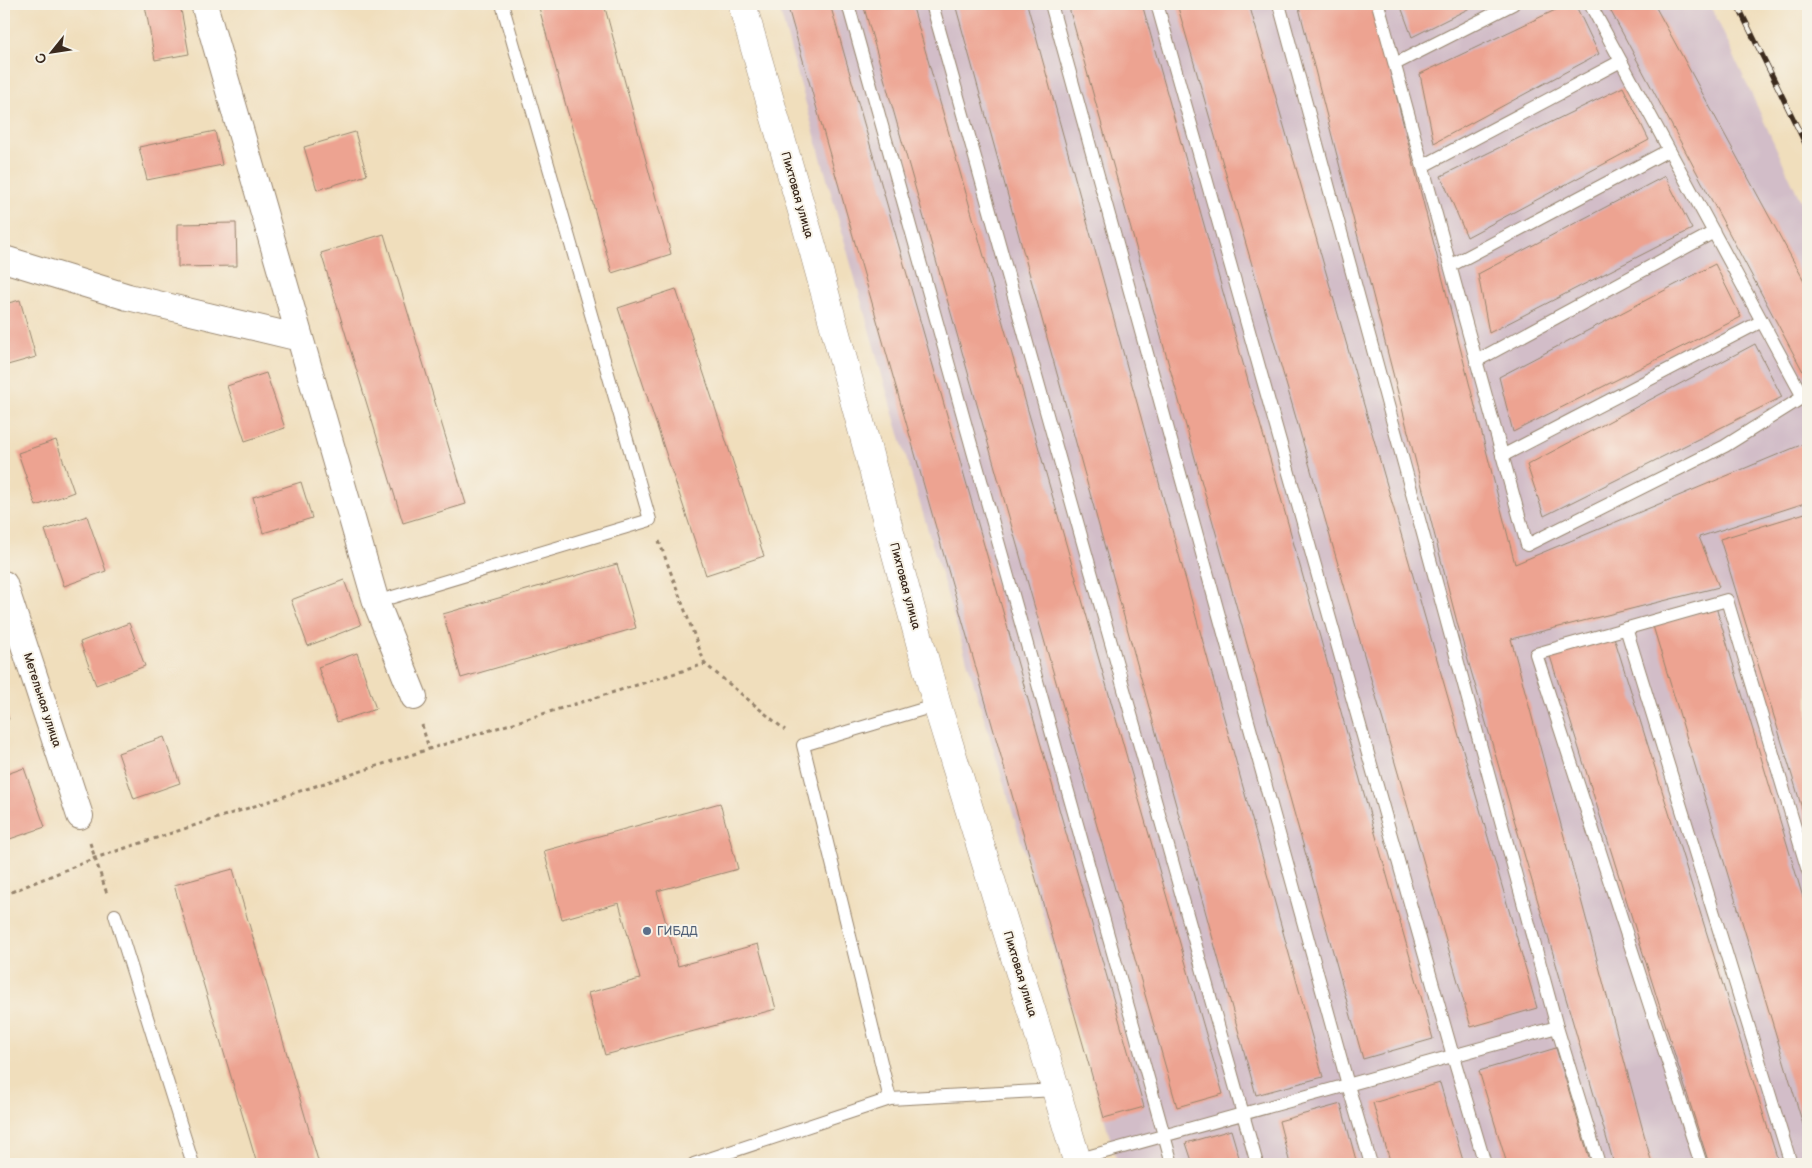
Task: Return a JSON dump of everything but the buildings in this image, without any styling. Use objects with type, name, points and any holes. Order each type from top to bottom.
[{"type":"street","points":[[204,4],[376,602],[414,697]]},
{"type":"street","name":"Пихтовая улица","points":[[742,4],[810,240],[937,705],[1077,1162]]},
{"type":"street","points":[[4,259],[128,297],[300,338]]},
{"type":"street","name":"Метельная улица","points":[[4,584],[80,816]]},
{"type":"lane","points":[[376,602],[650,520],[502,4]]},
{"type":"lane","points":[[848,4],[1172,1164]]},
{"type":"lane","points":[[932,4],[1257,1164]]},
{"type":"lane","points":[[1051,4],[1371,1164]]},
{"type":"lane","points":[[1157,4],[1485,1164]]},
{"type":"lane","points":[[1279,4],[1557,1027],[1599,1164]]},
{"type":"lane","points":[[1378,4],[1527,545],[1725,446],[1803,397],[1590,4]]},
{"type":"lane","points":[[1395,64],[1512,4]]},
{"type":"lane","points":[[1423,166],[1621,61]]},
{"type":"lane","points":[[1450,266],[1669,150]]},
{"type":"lane","points":[[1476,361],[1714,232]]},
{"type":"lane","points":[[1502,456],[1762,321]]},
{"type":"lane","points":[[1702,1164],[1536,654],[1727,600],[1808,872]]},
{"type":"lane","points":[[1626,628],[1791,1164]]},
{"type":"lane","points":[[890,1099],[803,745],[937,705]]},
{"type":"lane","points":[[115,915],[193,1164]]},
{"type":"lane","points":[[1077,1162],[1242,1114],[1557,1027]]},
{"type":"lane","points":[[694,1164],[890,1099],[1056,1090]]},
{"type":"path","points":[[650,520],[705,664],[803,745]]},
{"type":"path","points":[[4,895],[95,858],[429,749],[705,664]]},
{"type":"path","points":[[80,816],[115,915]]},
{"type":"shaded area","points":[[778,4],[1710,4],[1808,217],[1808,1164],[1118,1164],[891,407]]},
{"type":"railway","points":[[1737,4],[1808,149]]},
{"type":"place","name":"ГИБДД","points":[[647,931]]}]
